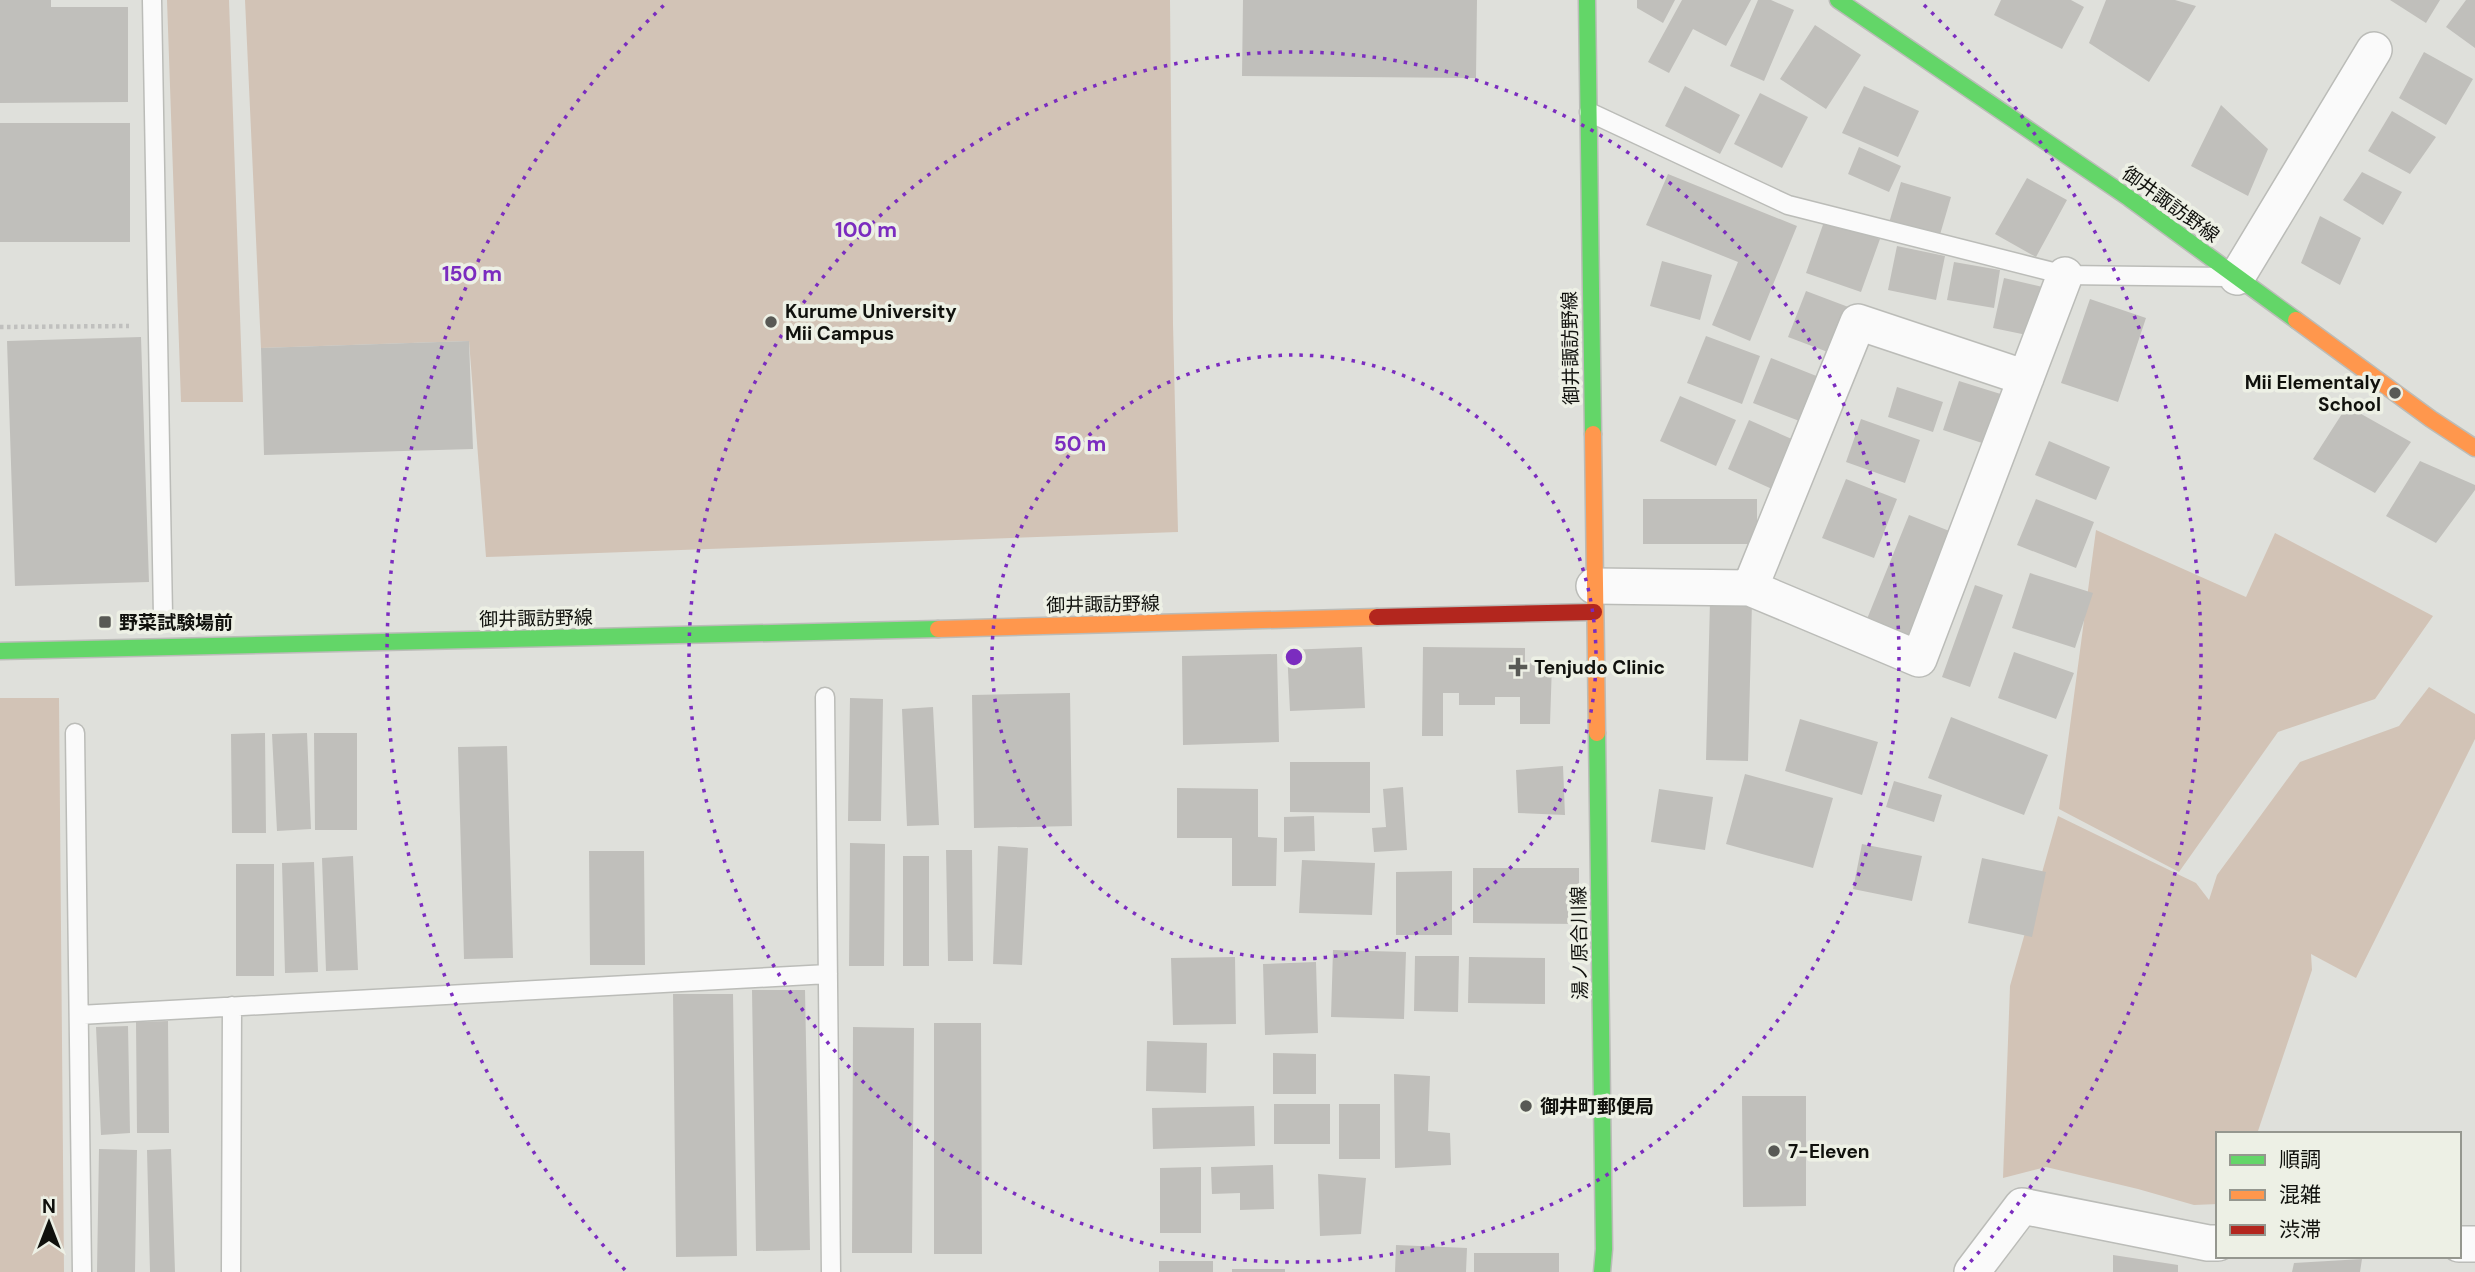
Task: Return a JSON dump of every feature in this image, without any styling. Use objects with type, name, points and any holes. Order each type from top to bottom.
[{"type":"main road","name":"御井諏訪野線","points":[[0,650],[167,648],[1594,599],[1587,0]]},
{"type":"main road","name":"御井諏訪野線","points":[[1838,0],[2129,198],[2431,419],[2475,448]]},
{"type":"main road","name":"湯ノ原合川線","points":[[1594,599],[1605,1249],[1602,1272]]},
{"type":"street","points":[[2237,277],[2374,50]]},
{"type":"street","points":[[1594,599],[1750,588],[1919,659],[2065,275]]},
{"type":"street","points":[[1750,588],[1858,323],[2026,378]]},
{"type":"street","points":[[1972,1272],[2022,1206],[2216,1243]]},
{"type":"lane","points":[[152,0],[163,616]]},
{"type":"lane","points":[[1589,112],[1788,205],[2065,275],[2237,277]]},
{"type":"lane","points":[[825,697],[831,1272]]},
{"type":"lane","points":[[75,733],[82,1272]]},
{"type":"lane","points":[[79,1014],[828,974]]},
{"type":"lane","points":[[231,1272],[232,1006]]},
{"type":"path","points":[[0,327],[159,325]]},
{"type":"shaded area","points":[[167,0],[229,0],[243,402],[181,402]]},
{"type":"shaded area","points":[[245,0],[1170,0],[1178,532],[486,557],[469,341],[261,348]]},
{"type":"shaded area","points":[[2096,530],[2246,597],[2275,533],[2433,616],[2375,699],[2278,732],[2179,872],[2059,809]]},
{"type":"shaded area","points":[[2429,687],[2475,714],[2475,739],[2356,978],[2311,954],[2312,970],[2258,1132],[2216,1132],[2216,1204],[2194,1205],[2046,1167],[2003,1178],[2010,986],[2058,816],[2196,883],[2209,900],[2217,875],[2300,762],[2399,726]]},
{"type":"shaded area","points":[[0,698],[59,698],[64,1272],[0,1272]]},
{"type":"building","points":[[0,0],[51,0],[51,7],[128,7],[128,102],[0,103]]},
{"type":"building","points":[[1243,0],[1477,0],[1476,78],[1242,76]]},
{"type":"building","points":[[1637,0],[1675,0],[1663,23],[1637,8]]},
{"type":"building","points":[[1682,0],[1751,0],[1726,46],[1693,29],[1669,73],[1648,62]]},
{"type":"building","points":[[1758,0],[1771,0],[1794,10],[1764,81],[1730,66]]},
{"type":"building","points":[[2001,0],[2071,0],[2084,7],[2062,49],[1994,15]]},
{"type":"building","points":[[2106,0],[2175,0],[2196,6],[2149,82],[2089,43]]},
{"type":"building","points":[[2390,0],[2440,0],[2426,23]]},
{"type":"building","points":[[2466,0],[2475,0],[2475,48],[2446,27]]},
{"type":"building","points":[[1815,25],[1861,55],[1826,109],[1780,79]]},
{"type":"building","points":[[2424,52],[2473,79],[2446,125],[2399,98]]},
{"type":"building","points":[[1685,86],[1740,115],[1720,154],[1665,126]]},
{"type":"building","points":[[1864,86],[1919,111],[1898,157],[1842,133]]},
{"type":"building","points":[[1760,93],[1808,117],[1782,168],[1734,144]]},
{"type":"building","points":[[2221,105],[2268,149],[2248,196],[2191,166]]},
{"type":"building","points":[[2392,111],[2436,137],[2410,174],[2368,151]]},
{"type":"building","points":[[0,123],[130,123],[130,242],[0,242]]},
{"type":"building","points":[[1859,147],[1901,166],[1889,192],[1848,174]]},
{"type":"building","points":[[2362,172],[2402,192],[2383,225],[2343,200]]},
{"type":"building","points":[[1668,174],[1797,226],[1750,341],[1712,325],[1738,262],[1646,225]]},
{"type":"building","points":[[2027,178],[2067,200],[2036,257],[1995,234]]},
{"type":"building","points":[[1901,182],[1951,197],[1939,238],[1889,223]]},
{"type":"building","points":[[2320,216],[2361,238],[2340,285],[2301,263]]},
{"type":"building","points":[[1825,219],[1880,239],[1861,292],[1806,273]]},
{"type":"building","points":[[1897,246],[1945,256],[1936,300],[1888,290]]},
{"type":"building","points":[[1662,261],[1712,275],[1700,320],[1650,306]]},
{"type":"building","points":[[1954,262],[2000,270],[1994,308],[1947,300]]},
{"type":"building","points":[[2004,278],[2047,288],[2036,337],[1993,328]]},
{"type":"building","points":[[1806,291],[1851,308],[1833,354],[1788,337]]},
{"type":"building","points":[[2090,299],[2146,318],[2118,402],[2061,383]]},
{"type":"building","points":[[1706,336],[1760,356],[1742,404],[1687,383]]},
{"type":"building","points":[[141,337],[149,582],[15,586],[7,341]]},
{"type":"building","points":[[469,341],[473,449],[264,455],[261,348]]},
{"type":"building","points":[[1771,358],[1819,377],[1802,422],[1753,403]]},
{"type":"building","points":[[1959,381],[2007,396],[1991,446],[1943,430]]},
{"type":"building","points":[[1897,387],[1943,402],[1933,432],[1888,417]]},
{"type":"building","points":[[1680,396],[1736,420],[1716,466],[1660,441]]},
{"type":"building","points":[[2347,406],[2411,442],[2375,493],[2313,459]]},
{"type":"building","points":[[1861,419],[1920,440],[1905,483],[1846,462]]},
{"type":"building","points":[[1749,420],[1794,440],[1772,489],[1728,469]]},
{"type":"building","points":[[2049,441],[2110,467],[2096,500],[2035,475]]},
{"type":"building","points":[[2420,461],[2475,485],[2475,490],[2436,543],[2386,516]]},
{"type":"building","points":[[1846,479],[1897,499],[1874,558],[1822,538]]},
{"type":"building","points":[[1643,499],[1757,499],[1757,544],[1643,544]]},
{"type":"building","points":[[2036,499],[2094,522],[2076,568],[2017,545]]},
{"type":"building","points":[[1909,515],[1962,536],[1920,640],[1867,619]]},
{"type":"building","points":[[2030,573],[2093,593],[2075,648],[2012,628]]},
{"type":"building","points":[[1975,585],[2003,595],[1970,687],[1942,677]]},
{"type":"building","points":[[1710,601],[1752,602],[1748,761],[1706,760]]},
{"type":"building","points":[[1362,647],[1365,708],[1290,711],[1287,650]]},
{"type":"building","points":[[1423,647],[1525,648],[1525,663],[1552,664],[1550,724],[1520,724],[1520,697],[1495,697],[1495,705],[1459,705],[1459,693],[1443,693],[1443,736],[1422,736]]},
{"type":"building","points":[[2014,652],[2074,673],[2056,719],[1998,698]]},
{"type":"building","points":[[1277,654],[1279,742],[1183,745],[1182,656]]},
{"type":"building","points":[[1070,693],[1072,826],[974,828],[972,695]]},
{"type":"building","points":[[850,698],[883,699],[881,821],[848,821]]},
{"type":"building","points":[[933,707],[939,825],[907,826],[902,709]]},
{"type":"building","points":[[1951,717],[2048,755],[2024,815],[1928,778]]},
{"type":"building","points":[[1800,719],[1878,742],[1862,795],[1785,771]]},
{"type":"building","points":[[265,733],[266,833],[232,833],[231,734]]},
{"type":"building","points":[[307,733],[311,829],[277,831],[272,734]]},
{"type":"building","points":[[314,733],[357,733],[357,830],[315,830]]},
{"type":"building","points":[[507,746],[513,958],[464,959],[458,747]]},
{"type":"building","points":[[1290,762],[1370,762],[1370,813],[1290,812]]},
{"type":"building","points":[[1563,766],[1565,815],[1518,813],[1516,770]]},
{"type":"building","points":[[1745,774],[1833,798],[1813,868],[1726,844]]},
{"type":"building","points":[[1894,781],[1942,795],[1934,822],[1886,807]]},
{"type":"building","points":[[1403,787],[1407,850],[1374,852],[1372,828],[1386,827],[1383,789]]},
{"type":"building","points":[[1177,788],[1258,789],[1258,837],[1277,838],[1276,886],[1232,886],[1232,838],[1177,838]]},
{"type":"building","points":[[1659,789],[1713,797],[1705,850],[1651,842]]},
{"type":"building","points":[[1314,816],[1315,851],[1284,852],[1284,817]]},
{"type":"building","points":[[850,843],[885,844],[884,966],[849,966]]},
{"type":"building","points":[[1862,844],[1922,856],[1912,901],[1853,889]]},
{"type":"building","points":[[998,846],[1028,848],[1022,965],[993,964]]},
{"type":"building","points":[[946,850],[972,850],[973,961],[948,961]]},
{"type":"building","points":[[589,851],[644,851],[645,965],[590,965]]},
{"type":"building","points":[[353,856],[358,970],[326,971],[322,858]]},
{"type":"building","points":[[903,856],[929,856],[929,966],[903,966]]},
{"type":"building","points":[[1982,858],[2046,872],[2032,937],[1968,923]]},
{"type":"building","points":[[1302,860],[1375,863],[1372,915],[1299,913]]},
{"type":"building","points":[[314,862],[318,972],[285,973],[282,863]]},
{"type":"building","points":[[236,864],[274,864],[274,976],[236,976]]},
{"type":"building","points":[[1473,868],[1579,868],[1579,924],[1473,923]]},
{"type":"building","points":[[1452,871],[1452,935],[1396,935],[1396,872]]},
{"type":"building","points":[[1333,950],[1406,952],[1404,1019],[1331,1017]]},
{"type":"building","points":[[1415,956],[1459,956],[1458,1012],[1414,1011]]},
{"type":"building","points":[[1235,957],[1236,1024],[1173,1025],[1171,958]]},
{"type":"building","points":[[1469,957],[1545,958],[1545,1004],[1468,1003]]},
{"type":"building","points":[[1316,962],[1318,1033],[1265,1035],[1263,964]]},
{"type":"building","points":[[752,990],[805,990],[810,1250],[756,1251]]},
{"type":"building","points":[[673,994],[733,994],[737,1256],[676,1257]]},
{"type":"building","points":[[168,1021],[169,1133],[137,1133],[136,1022]]},
{"type":"building","points":[[934,1023],[981,1023],[982,1254],[934,1254]]},
{"type":"building","points":[[128,1026],[130,1133],[101,1135],[96,1027]]},
{"type":"building","points":[[853,1027],[914,1028],[912,1253],[852,1253]]},
{"type":"building","points":[[1147,1041],[1207,1043],[1206,1093],[1146,1091]]},
{"type":"building","points":[[1273,1053],[1316,1054],[1316,1094],[1273,1094]]},
{"type":"building","points":[[1394,1074],[1430,1076],[1428,1131],[1450,1133],[1451,1165],[1395,1168]]},
{"type":"building","name":"7-Eleven","points":[[1742,1096],[1806,1096],[1806,1206],[1743,1207]]},
{"type":"building","points":[[1274,1104],[1330,1104],[1330,1144],[1274,1144]]},
{"type":"building","points":[[1339,1104],[1380,1104],[1380,1159],[1339,1159]]},
{"type":"building","points":[[1254,1106],[1255,1146],[1153,1149],[1152,1108]]},
{"type":"building","points":[[99,1149],[137,1150],[135,1272],[97,1272]]},
{"type":"building","points":[[171,1149],[175,1272],[150,1272],[147,1150]]},
{"type":"building","points":[[1273,1165],[1274,1209],[1240,1210],[1240,1193],[1212,1194],[1211,1167]]},
{"type":"building","points":[[1201,1167],[1201,1233],[1160,1233],[1160,1168]]},
{"type":"building","points":[[1318,1174],[1366,1178],[1361,1234],[1320,1236]]},
{"type":"building","points":[[1396,1245],[1467,1248],[1466,1272],[1395,1272]]},
{"type":"building","points":[[1474,1253],[1559,1253],[1559,1272],[1474,1272]]},
{"type":"building","points":[[2113,1255],[2178,1265],[2178,1272],[2113,1272]]},
{"type":"building","points":[[2362,1259],[2360,1272],[2292,1272],[2294,1263]]},
{"type":"building","points":[[1159,1261],[1213,1261],[1213,1272],[1159,1272]]},
{"type":"building","points":[[1232,1269],[1285,1269],[1285,1272],[1232,1272]]},
{"type":"traffic: fast","points":[[1587,0],[1593,434]]},
{"type":"traffic: fast","points":[[1838,0],[2129,198],[2296,320]]},
{"type":"traffic: fast","points":[[0,651],[938,629]]},
{"type":"traffic: fast","points":[[1597,733],[1604,1249],[1602,1272]]},
{"type":"traffic: slow","points":[[2296,320],[2475,448]]},
{"type":"traffic: slow","points":[[1593,434],[1597,733]]},
{"type":"traffic: slow","points":[[938,629],[1377,617]]},
{"type":"traffic: jam","points":[[1377,617],[1594,612]]},
{"type":"place","name":"Kurume University Mii Campus","points":[[771,322]]},
{"type":"place","name":"Mii Elementaly School","points":[[2395,393]]},
{"type":"place","name":"野菜試験場前","points":[[105,622]]},
{"type":"place","name":"Tenjudo Clinic","points":[[1518,667]]},
{"type":"place","name":"御井町郵便局","points":[[1526,1106]]},
{"type":"place","name":"7-Eleven","points":[[1774,1151]]}]
